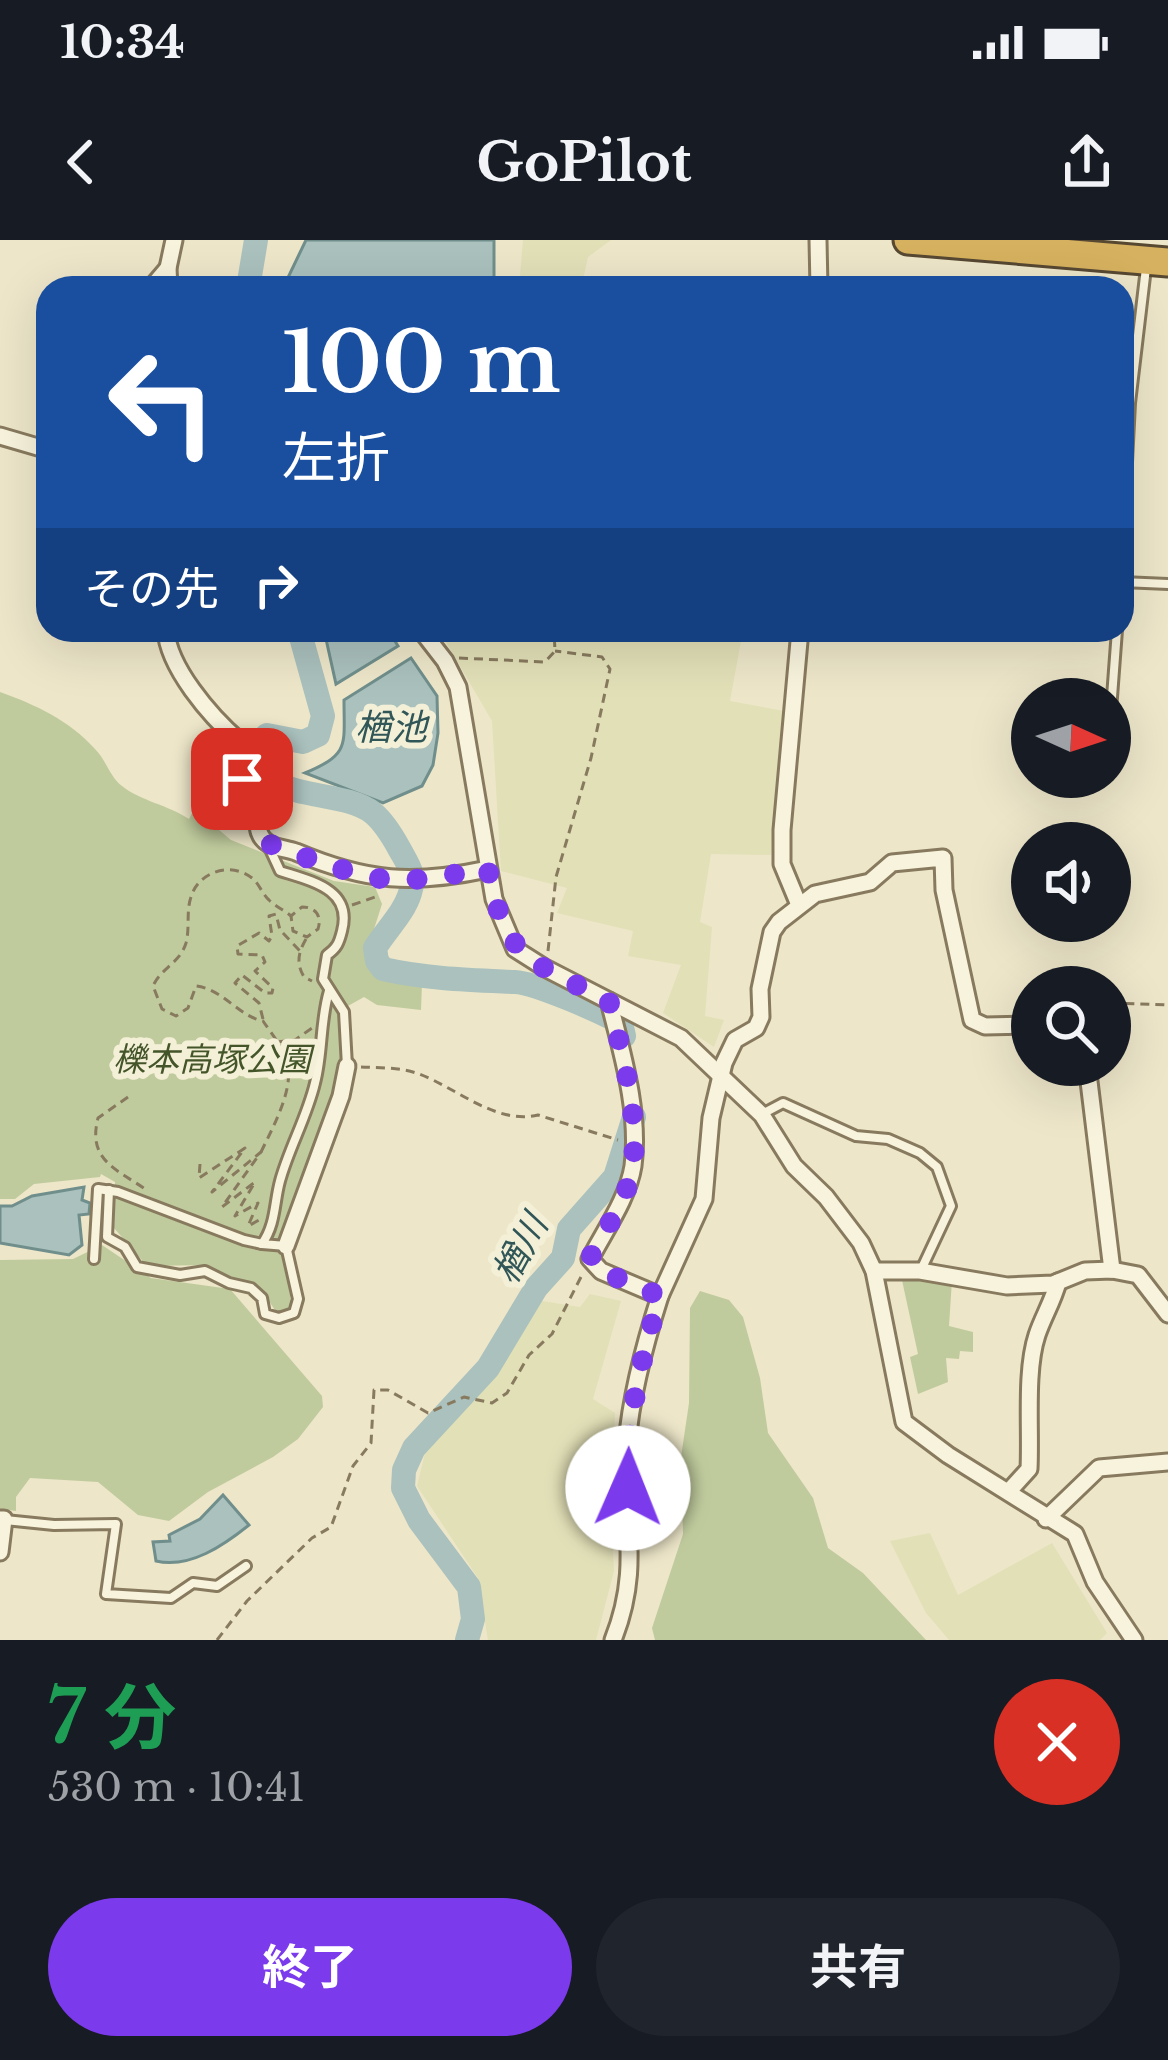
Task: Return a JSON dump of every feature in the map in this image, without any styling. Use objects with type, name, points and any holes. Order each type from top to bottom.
[{"type":"highway","points":[[908,240],[1029,246],[1157,261]]},
{"type":"street","points":[[169,276],[174,240]]},
{"type":"street","points":[[818,240],[819,276]]},
{"type":"street","points":[[161,276],[168,268]]},
{"type":"street","points":[[0,436],[36,446]]},
{"type":"street","points":[[167,642],[167,653],[238,741],[242,779],[257,806],[257,828],[267,843],[386,880],[488,869]]},
{"type":"street","points":[[430,642],[458,688],[494,899],[515,949],[681,1038],[762,1114],[794,1166],[862,1243],[874,1271],[904,1422],[1075,1534],[1095,1582],[1134,1640]]},
{"type":"street","points":[[799,642],[782,864],[799,905]]},
{"type":"street","points":[[613,1640],[631,1572],[627,1446],[634,1400],[660,1296],[704,1199],[711,1118],[721,1079],[734,1040],[756,1028],[761,1017],[760,989],[772,932],[815,894],[870,882],[892,863],[943,858],[944,890],[972,1020],[985,1026],[1011,1025]]},
{"type":"street","points":[[609,1001],[631,1100],[633,1165],[590,1258],[601,1271],[660,1296]]},
{"type":"street","points":[[286,1246],[341,1096],[347,1066]]},
{"type":"street","points":[[1090,1086],[1112,1270]]},
{"type":"street","points":[[874,1271],[920,1271],[1007,1286],[1058,1282],[1085,1271],[1112,1270],[1138,1275],[1168,1314]]},
{"type":"street","points":[[1009,1491],[1029,1469],[1032,1359],[1058,1282]]},
{"type":"street","points":[[1046,1519],[1099,1468],[1168,1462]]},
{"type":"street","points":[[0,1552],[2,1519]]},
{"type":"lane","points":[[1134,366],[1157,261]]},
{"type":"lane","points":[[1134,582],[1168,584]]},
{"type":"lane","points":[[1113,678],[1116,642]]},
{"type":"lane","points":[[267,843],[280,871],[325,886],[340,900],[344,925],[337,948],[327,955],[323,979],[344,1012],[347,1066]]},
{"type":"lane","points":[[262,1244],[274,1220],[279,1184],[314,1088],[329,991]]},
{"type":"lane","points":[[762,1114],[783,1103],[856,1136],[888,1139],[920,1153],[937,1167],[951,1206],[920,1271]]},
{"type":"lane","points":[[94,1259],[98,1190],[109,1190],[244,1240],[286,1246],[298,1299],[295,1313],[279,1318],[265,1314],[262,1298],[251,1288],[205,1271],[180,1274],[137,1267],[125,1246],[107,1237],[109,1190]]},
{"type":"lane","points":[[2,1519],[54,1525],[116,1524],[106,1594],[171,1598],[193,1583],[217,1586],[246,1566]]},
{"type":"path","points":[[446,662],[464,657],[545,662],[555,651],[555,642]]},
{"type":"path","points":[[545,968],[556,877],[582,792],[610,669],[602,657],[555,651]]},
{"type":"path","points":[[263,1021],[253,1019],[209,987],[196,986],[188,1008],[176,1016],[162,1010],[153,986],[159,972],[175,963],[185,946],[190,898],[200,880],[215,871],[236,871],[251,878],[291,919],[293,931],[307,937]]},
{"type":"path","points":[[269,926],[291,919],[296,910],[309,908],[319,916],[318,929],[300,951],[298,967],[304,977],[317,982],[323,979]]},
{"type":"path","points":[[274,1220],[266,1216],[248,1226],[258,1203],[235,1216],[255,1183],[222,1207],[261,1152],[287,1085],[289,1064],[263,1021],[259,1003],[235,982],[242,975],[265,993],[272,993],[273,988],[255,971],[265,962],[262,955],[238,954],[237,946],[259,934],[269,941],[269,916],[276,914],[286,938],[300,951]]},
{"type":"path","points":[[1131,1004],[1168,1005]]},
{"type":"path","points":[[255,1064],[277,1042],[295,1040],[322,1017]]},
{"type":"path","points":[[347,1066],[403,1069],[503,1114],[538,1115],[632,1141]]},
{"type":"path","points":[[128,1097],[98,1118],[95,1146],[103,1159],[178,1214]]},
{"type":"path","points":[[200,1164],[199,1178],[245,1148],[212,1192],[261,1152]]},
{"type":"path","points":[[217,1640],[247,1601],[313,1538],[331,1527],[353,1466],[371,1443],[374,1390],[388,1390],[428,1414],[464,1397],[492,1403],[507,1393],[529,1355],[552,1334],[590,1258]]},
{"type":"shaded area","points":[[523,240],[611,240],[588,257],[584,276],[520,276]]},
{"type":"shaded area","points":[[446,642],[741,642],[730,701],[784,711],[771,855],[711,854],[700,922],[712,927],[705,1016],[724,1020],[714,1047],[663,1013],[681,965],[628,956],[633,931],[557,913],[567,888],[501,871],[492,721]]},
{"type":"shaded area","points":[[590,1294],[621,1301],[593,1399],[615,1413],[614,1571],[596,1640],[488,1640],[478,1578],[417,1486],[425,1453],[542,1301],[580,1307]]},
{"type":"shaded area","points":[[930,1533],[958,1595],[1052,1543],[1107,1633],[1100,1640],[949,1640],[926,1613],[890,1541]]},
{"type":"green space","name":"櫟本高塚公園","points":[[0,692],[74,730],[99,753],[118,782],[138,796],[189,819],[194,809],[231,840],[334,881],[375,887],[382,904],[367,951],[383,980],[422,984],[421,1010],[377,1005],[364,997],[339,1011],[343,1068],[283,1251],[292,1308],[286,1314],[277,1313],[258,1285],[243,1283],[207,1265],[147,1266],[114,1228],[115,1182],[101,1174],[34,1184],[15,1199],[0,1199]]},
{"type":"green space","points":[[102,1245],[151,1278],[230,1289],[322,1396],[323,1407],[298,1439],[169,1521],[138,1515],[98,1482],[30,1478],[16,1497],[16,1511],[0,1509],[0,1260],[73,1259]]},
{"type":"green space","points":[[900,1271],[952,1280],[949,1326],[973,1332],[973,1352],[960,1351],[959,1359],[946,1358],[948,1382],[918,1394],[910,1357],[918,1354]]},
{"type":"green space","points":[[700,1291],[729,1300],[743,1317],[760,1378],[768,1433],[813,1498],[828,1548],[863,1573],[926,1640],[655,1640],[652,1628],[683,1534],[681,1457],[689,1403],[690,1308]]},
{"type":"water","points":[[306,240],[494,240],[494,276],[289,276]]},
{"type":"water","name":"楢池","points":[[327,642],[396,642],[398,646],[336,684]]},
{"type":"water","name":"楢池","points":[[411,658],[437,696],[433,765],[422,786],[383,803],[305,773],[330,760],[341,747],[344,700]]},
{"type":"water","points":[[222,737],[230,745],[231,771],[250,810],[231,816],[202,803]]},
{"type":"water","points":[[84,1187],[82,1200],[90,1203],[89,1214],[79,1215],[82,1245],[69,1255],[0,1243],[0,1206]]},
{"type":"water","points":[[223,1495],[249,1525],[194,1558],[156,1561],[153,1542],[170,1541],[169,1535],[200,1519]]},
{"type":"waterway","name":"楢川","points":[[250,276],[256,240]]},
{"type":"waterway","name":"楢川","points":[[302,642],[323,716],[318,735],[303,742],[267,735],[258,744],[261,764],[284,786],[373,813],[395,840],[412,881],[404,908],[375,948],[383,969],[525,984],[621,1023],[624,1036]]},
{"type":"waterway","name":"楢川","points":[[467,1640],[473,1619],[469,1587],[419,1520],[403,1488],[404,1470],[414,1448],[488,1368],[536,1288],[563,1258],[569,1229],[615,1177],[634,1117]]},
{"type":"route","points":[[242,779],[257,806],[257,828],[267,843],[329,866],[386,880],[488,869],[502,925],[515,949],[609,1001],[631,1100],[633,1165],[618,1207],[590,1258],[601,1271],[660,1296],[634,1400],[627,1446],[628,1488]]}]
